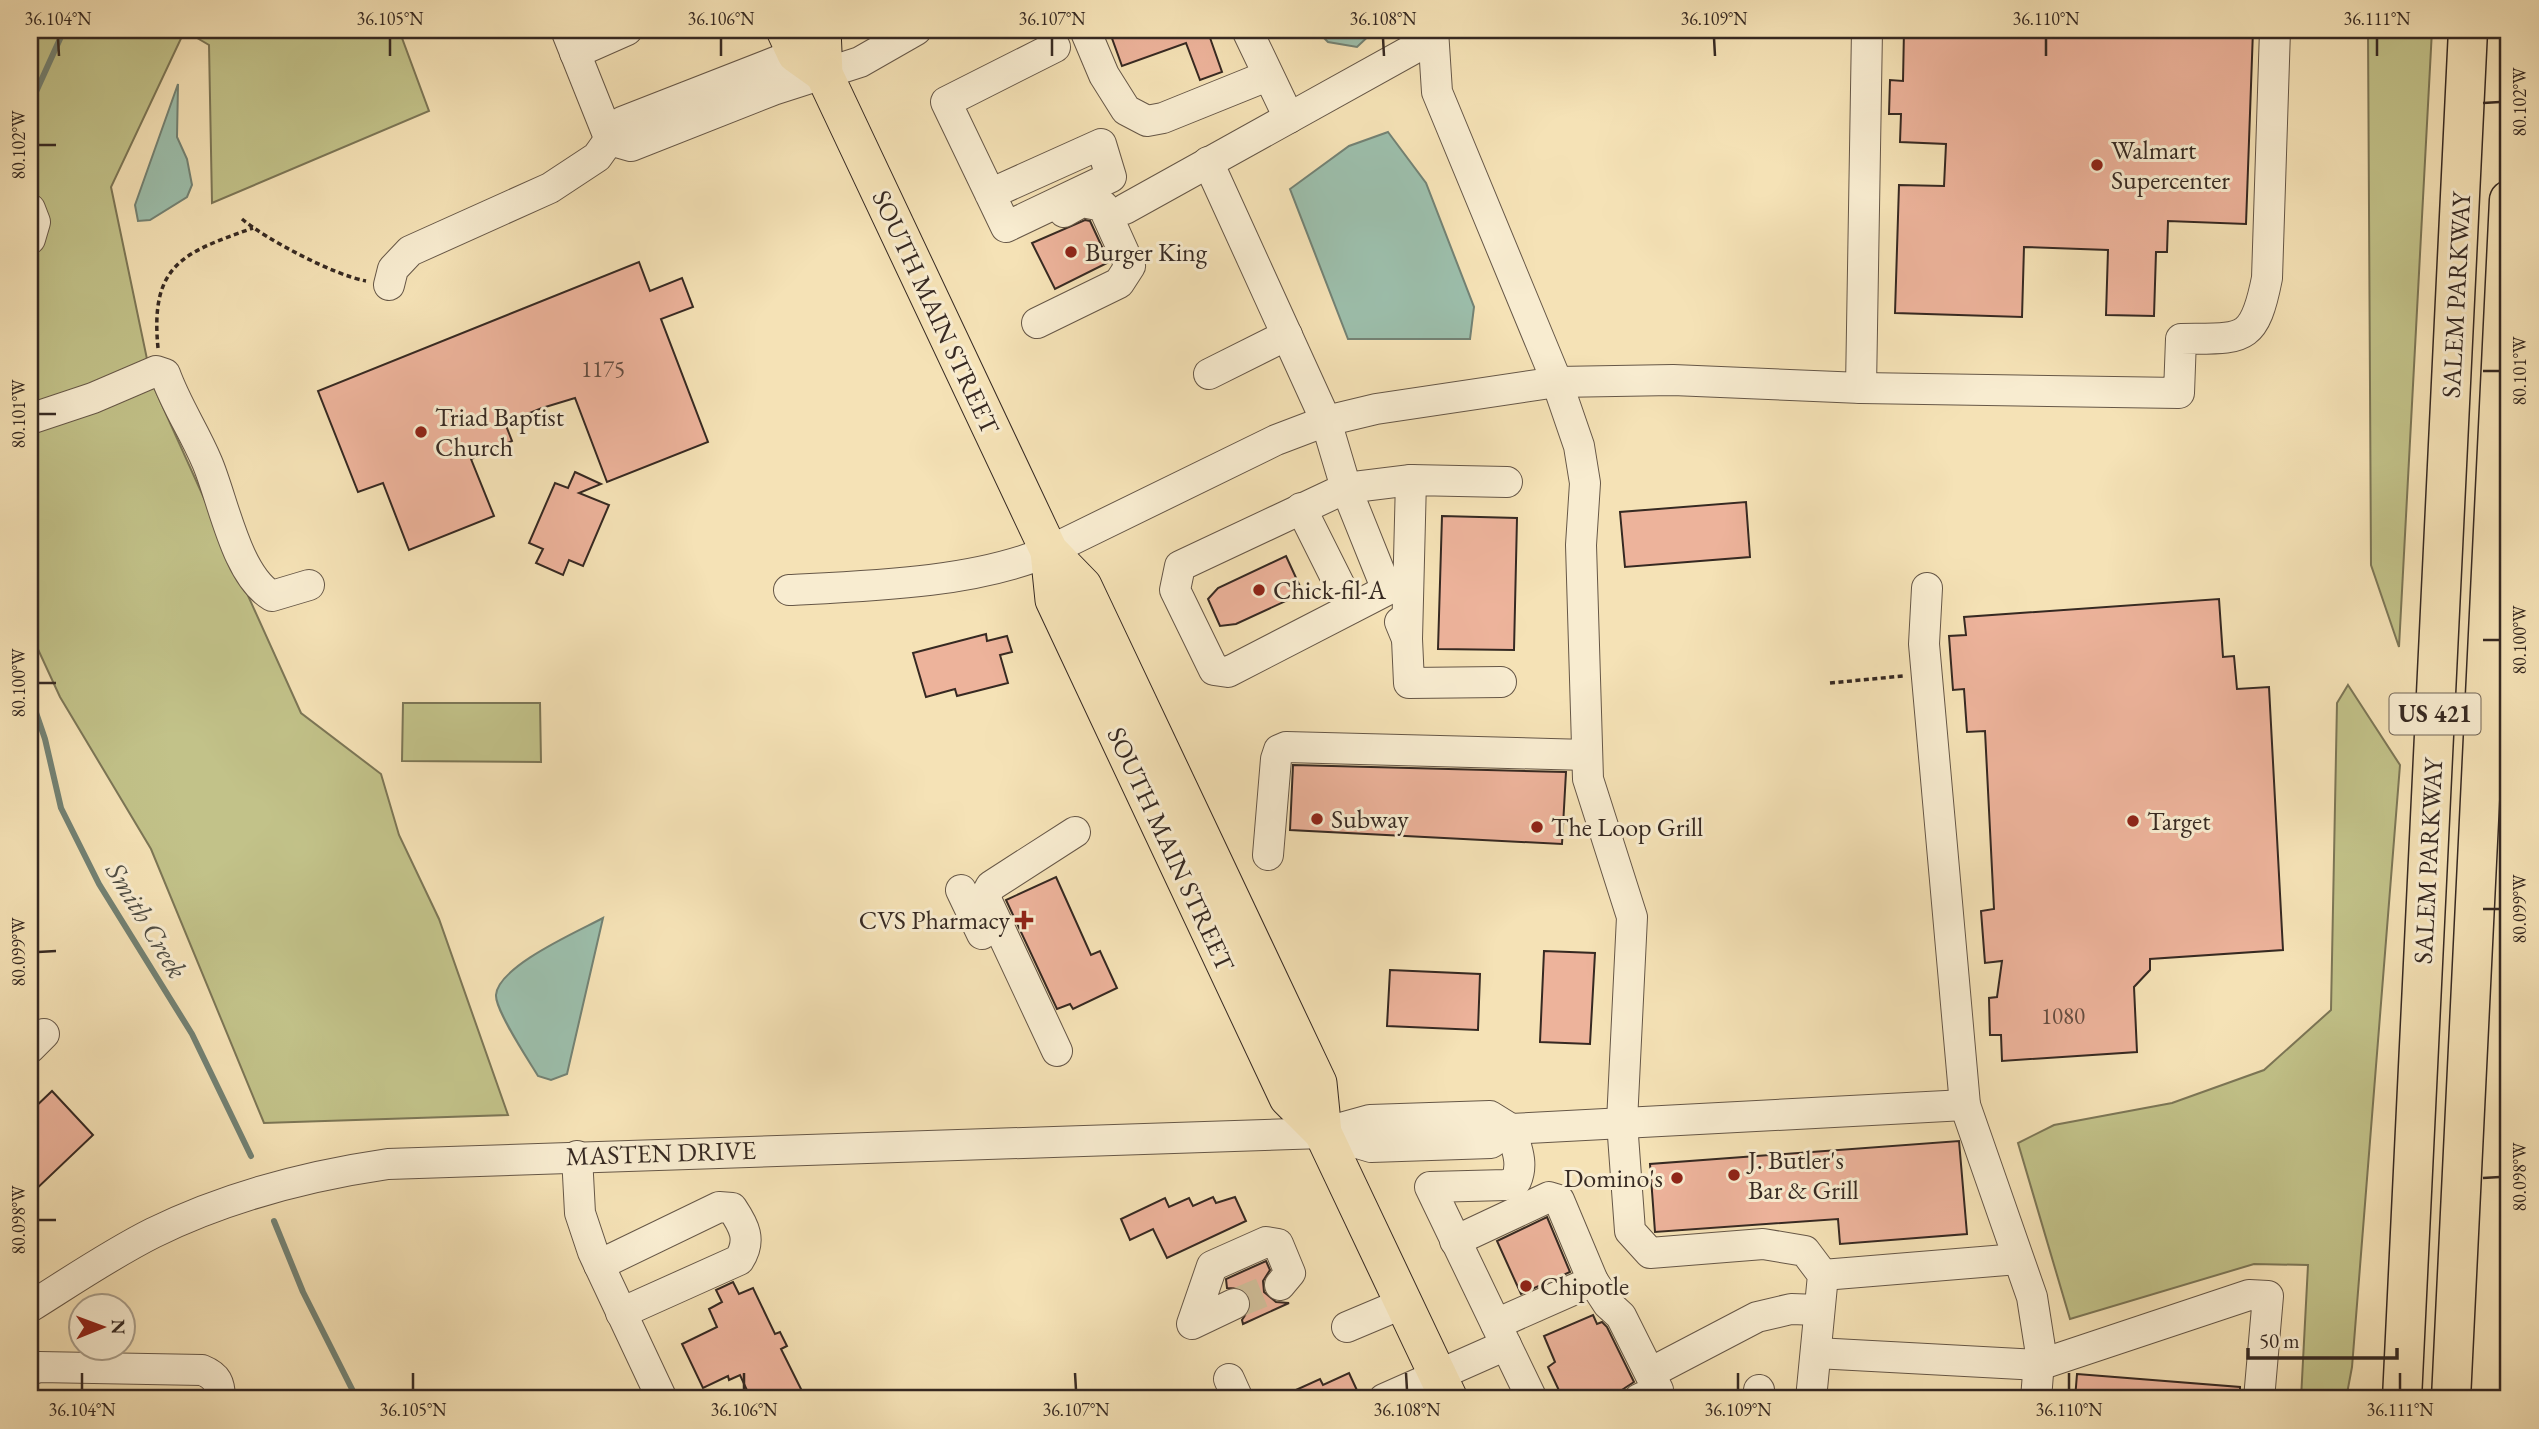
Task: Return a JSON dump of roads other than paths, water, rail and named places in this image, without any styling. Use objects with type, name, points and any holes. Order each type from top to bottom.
[{"type":"highway","name":"SALEM PARKWAY","points":[[2402,1399],[2468,30]]},
{"type":"highway","name":"SALEM PARKWAY","points":[[2451,1399],[2509,200]]},
{"type":"main road","name":"SOUTH MAIN STREET","points":[[813,42],[1049,551],[1083,586],[1318,1083],[1324,1133],[1443,1387]]},
{"type":"street","points":[[610,140],[570,42],[627,30]]},
{"type":"street","points":[[389,285],[393,269],[410,251],[550,188],[597,157],[622,122],[813,42],[871,57],[915,30]]},
{"type":"street","points":[[1085,30],[1104,75],[1126,110],[1147,121],[1163,118],[1267,76]]},
{"type":"street","points":[[1247,30],[1289,118]]},
{"type":"street","points":[[1861,388],[1867,30]]},
{"type":"street","points":[[789,590],[974,573],[1015,564],[1049,551],[1276,440],[1326,421],[1376,408],[1557,382],[1673,380],[1861,388],[2179,393],[2181,339],[2235,338],[2249,328],[2260,313],[2267,278],[2275,30]]},
{"type":"street","points":[[1125,209],[1433,34],[1437,92],[1557,382],[1579,446],[1585,483],[1580,545],[1588,779],[1632,917],[1622,1122],[1630,1231],[1650,1253],[1763,1244],[1805,1251],[1823,1275],[1811,1399]]},
{"type":"street","points":[[1008,234],[946,102],[1055,47]]},
{"type":"street","points":[[990,194],[1101,144],[1111,177],[1008,234]]},
{"type":"street","points":[[1208,162],[1326,421],[1346,488],[1407,639]]},
{"type":"street","points":[[1008,234],[1082,202],[1088,202],[1103,205],[1129,258],[1130,265],[1119,283],[1037,323]]},
{"type":"street","points":[[30,209],[35,222],[30,239]]},
{"type":"street","points":[[1209,374],[1287,335]]},
{"type":"street","points":[[30,419],[93,398],[156,371],[165,374],[180,413],[207,462],[253,581],[272,596],[309,585]]},
{"type":"street","points":[[1411,481],[1407,639],[1409,683],[1501,682]]},
{"type":"street","points":[[1387,590],[1228,672],[1214,670],[1175,590],[1180,566],[1346,488],[1411,481],[1507,482]]},
{"type":"street","points":[[1301,508],[1351,608]]},
{"type":"street","points":[[1927,588],[1924,644],[1965,1105],[2032,1297],[2040,1348],[2036,1399]]},
{"type":"street","points":[[1268,856],[1276,759],[1279,750],[1286,747],[1587,755]]},
{"type":"street","points":[[961,890],[1049,1054],[985,897],[991,886],[1075,832]]},
{"type":"street","points":[[1532,1399],[1430,1187],[1506,1185],[1516,1181],[1520,1171],[1511,1129],[1965,1105]]},
{"type":"street","name":"MASTEN DRIVE","points":[[30,1307],[153,1233],[223,1203],[303,1178],[398,1163],[1324,1133],[1370,1120],[1490,1116],[1511,1129]]},
{"type":"street","points":[[577,1156],[580,1213],[599,1265],[662,1399]]},
{"type":"street","points":[[1520,1171],[1547,1174],[1593,1281],[1608,1304],[1621,1316],[1644,1386],[1757,1317],[1791,1310],[1819,1310]]},
{"type":"street","points":[[1455,1241],[1549,1197],[1559,1200]]},
{"type":"street","points":[[599,1265],[719,1207],[732,1208],[747,1235],[747,1248],[739,1260],[621,1313]]},
{"type":"street","points":[[1234,1304],[1192,1324],[1212,1266],[1266,1242],[1278,1244],[1290,1273],[1280,1285]]},
{"type":"street","points":[[1823,1275],[2018,1259]]},
{"type":"street","points":[[1384,1399],[1443,1387],[1501,1335],[1593,1281]]},
{"type":"street","points":[[1816,1353],[2039,1365],[2249,1295],[2268,1296],[2251,1390]]},
{"type":"street","points":[[1347,1327],[1404,1303]]},
{"type":"street","points":[[30,1370],[39,1367],[202,1370],[214,1376],[220,1387],[220,1399]]},
{"type":"waterway","name":"Smith Creek","points":[[30,105],[64,30]]},
{"type":"waterway","name":"Smith Creek","points":[[30,695],[45,739],[61,808],[99,884],[192,1034],[251,1156]]},
{"type":"waterway","name":"Smith Creek","points":[[274,1221],[303,1292],[357,1399]]},
{"type":"tunnel","points":[[1234,1304],[1280,1285]]},
{"type":"place","name":"Walmart Supercenter","points":[[2097,165]]},
{"type":"place","name":"Burger King","points":[[1071,252]]},
{"type":"place","name":"Triad Baptist Church","points":[[421,432]]},
{"type":"place","name":"Chick-fil-A","points":[[1259,590]]},
{"type":"place","name":"Subway","points":[[1317,819]]},
{"type":"place","name":"Target","points":[[2133,821]]},
{"type":"place","name":"The Loop Grill","points":[[1537,827]]},
{"type":"place","name":"CVS Pharmacy","points":[[1024,920]]},
{"type":"place","name":"J. Butler's Bar & Grill","points":[[1734,1175]]},
{"type":"place","name":"Domino's","points":[[1677,1178]]},
{"type":"place","name":"Chipotle","points":[[1526,1286]]}]
